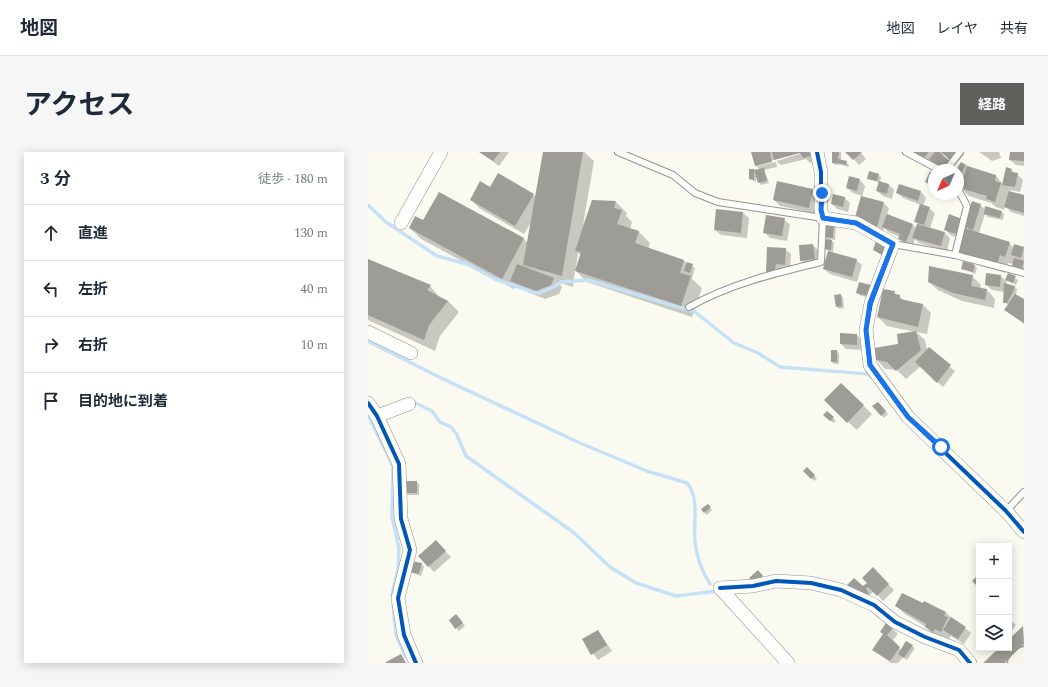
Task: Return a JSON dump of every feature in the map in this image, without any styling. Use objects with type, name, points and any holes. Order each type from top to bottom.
[{"type":"main road","points":[[1017,663],[1024,656]]},
{"type":"street","points":[[401,223],[441,152]]},
{"type":"street","points":[[817,152],[821,172],[821,210],[823,218],[856,223],[893,244],[870,303],[866,330],[870,365],[908,417],[1006,510],[1024,532]]},
{"type":"street","points":[[368,332],[411,352]]},
{"type":"street","points":[[368,403],[377,416],[399,464],[401,520],[410,550],[398,598],[404,635],[416,663]]},
{"type":"street","points":[[377,416],[409,404]]},
{"type":"street","points":[[788,663],[720,588],[753,586],[776,581],[811,583],[841,590],[874,606],[901,625],[925,637],[959,650],[970,663]]},
{"type":"lane","points":[[618,152],[673,175],[695,193],[718,202],[823,218],[821,262],[764,276],[708,296],[689,307]]},
{"type":"lane","points":[[906,152],[929,164]]},
{"type":"lane","points":[[951,164],[960,152]]},
{"type":"lane","points":[[955,255],[967,206],[964,200]]},
{"type":"lane","points":[[893,244],[897,246],[955,255],[1024,273]]},
{"type":"lane","points":[[1006,510],[1024,492]]},
{"type":"building","points":[[479,152],[500,152],[493,161]]},
{"type":"building","points":[[543,152],[583,152],[562,276],[523,265]]},
{"type":"building","points":[[751,152],[770,152],[772,162],[755,166]]},
{"type":"building","points":[[772,152],[810,152],[811,156],[803,158],[800,153],[774,160]]},
{"type":"building","points":[[832,152],[839,152],[837,163],[832,163]]},
{"type":"building","points":[[845,152],[862,152],[853,160]]},
{"type":"building","points":[[915,152],[929,152],[923,159]]},
{"type":"building","points":[[935,152],[939,152],[950,161],[947,164],[935,164],[929,159]]},
{"type":"building","points":[[941,152],[956,152],[950,160]]},
{"type":"building","points":[[1010,152],[1024,152],[1024,161],[1009,160]]},
{"type":"building","points":[[838,159],[847,161],[846,165],[837,163]]},
{"type":"building","points":[[967,166],[996,175],[995,181],[1001,183],[995,202],[986,199],[987,196],[964,189],[964,175]]},
{"type":"building","points":[[1006,167],[1012,169],[1011,172],[1018,173],[1015,187],[1002,185]]},
{"type":"building","points":[[764,168],[767,181],[758,183],[754,170]]},
{"type":"building","points":[[749,169],[754,169],[754,180],[749,179]]},
{"type":"building","points":[[869,171],[879,174],[877,181],[867,179]]},
{"type":"building","points":[[498,173],[534,194],[515,226],[470,200],[480,181],[490,187]]},
{"type":"building","points":[[928,175],[928,183],[925,182]]},
{"type":"building","points":[[849,176],[860,179],[857,191],[846,188]]},
{"type":"building","points":[[777,181],[813,189],[809,208],[773,200]]},
{"type":"building","points":[[879,181],[889,184],[887,194],[876,191]]},
{"type":"building","points":[[899,184],[921,191],[918,201],[896,193]]},
{"type":"building","points":[[1009,191],[1024,195],[1024,213],[1004,207]]},
{"type":"building","points":[[439,192],[524,238],[502,279],[409,228],[415,216],[423,220]]},
{"type":"building","points":[[833,194],[845,197],[843,207],[831,204]]},
{"type":"building","points":[[861,196],[884,202],[877,227],[854,221]]},
{"type":"building","points":[[592,200],[616,201],[614,208],[622,210],[617,224],[639,231],[635,243],[684,260],[680,273],[691,276],[681,306],[575,271],[581,252],[575,251]]},
{"type":"building","points":[[972,201],[981,204],[973,230],[964,227]]},
{"type":"building","points":[[920,204],[930,207],[924,225],[914,222]]},
{"type":"building","points":[[985,206],[1002,211],[1000,218],[984,214]]},
{"type":"building","points":[[716,209],[743,212],[741,233],[714,230]]},
{"type":"building","points":[[887,214],[913,224],[906,242],[898,239],[900,234],[882,227]]},
{"type":"building","points":[[949,214],[962,219],[956,234],[944,230]]},
{"type":"building","points":[[766,215],[785,218],[782,236],[763,233]]},
{"type":"building","points":[[826,223],[834,223],[833,238],[824,237]]},
{"type":"building","points":[[917,224],[945,232],[941,246],[912,238]]},
{"type":"building","points":[[964,228],[1010,242],[1005,257],[1000,255],[997,265],[957,253]]},
{"type":"building","points":[[825,239],[832,240],[831,250],[824,249]]},
{"type":"building","points":[[876,241],[886,245],[882,255],[873,250]]},
{"type":"building","points":[[813,244],[815,259],[800,261],[799,245]]},
{"type":"building","points":[[1014,244],[1024,247],[1021,258],[1011,255]]},
{"type":"building","points":[[767,247],[786,248],[785,265],[776,264],[775,270],[766,273]]},
{"type":"building","points":[[828,251],[857,259],[852,277],[823,269]]},
{"type":"building","points":[[1014,258],[1024,261],[1022,268],[1012,266]]},
{"type":"building","points":[[368,259],[431,285],[427,290],[448,301],[429,325],[424,340],[368,315]]},
{"type":"building","points":[[963,261],[975,265],[973,272],[961,269]]},
{"type":"building","points":[[687,262],[693,264],[690,273],[684,271]]},
{"type":"building","points":[[517,264],[554,278],[551,285],[536,291],[510,281]]},
{"type":"building","points":[[929,266],[973,275],[971,286],[987,289],[985,300],[953,293],[928,282]]},
{"type":"building","points":[[986,273],[1001,275],[1000,287],[985,285]]},
{"type":"building","points":[[1008,273],[1016,276],[1013,283],[1005,280]]},
{"type":"building","points":[[859,282],[871,285],[868,296],[856,293]]},
{"type":"building","points":[[1004,283],[1015,286],[1007,303],[1003,303]]},
{"type":"building","points":[[883,289],[895,291],[894,294],[900,295],[900,299],[923,304],[918,327],[877,317]]},
{"type":"building","points":[[841,294],[842,306],[836,307],[834,295]]},
{"type":"building","points":[[1015,294],[1024,299],[1024,323],[1004,310]]},
{"type":"building","points":[[916,331],[921,350],[896,371],[887,362],[876,360],[874,348],[898,344],[897,334]]},
{"type":"building","points":[[840,333],[857,334],[857,345],[840,344]]},
{"type":"building","points":[[929,347],[951,365],[937,383],[915,362]]},
{"type":"building","points":[[831,350],[837,350],[837,362],[831,362]]},
{"type":"building","points":[[841,383],[864,405],[847,423],[824,400]]},
{"type":"building","points":[[878,402],[886,411],[881,416],[872,406]]},
{"type":"building","points":[[827,411],[834,417],[830,421],[823,415]]},
{"type":"building","points":[[807,467],[815,475],[811,479],[803,471]]},
{"type":"building","points":[[404,481],[417,481],[417,493],[404,493]]},
{"type":"building","points":[[708,504],[711,507],[704,513],[701,509]]},
{"type":"building","points":[[436,540],[446,551],[428,567],[418,556]]},
{"type":"building","points":[[411,561],[422,563],[419,574],[409,572]]},
{"type":"building","points":[[873,567],[889,584],[877,596],[868,587],[866,589],[869,593],[865,597],[851,591],[847,585],[854,578],[863,586],[867,583],[862,578]]},
{"type":"building","points":[[758,570],[763,576],[754,584],[749,578]]},
{"type":"building","points":[[976,577],[976,585],[972,581]]},
{"type":"building","points":[[902,593],[923,603],[924,601],[946,612],[944,616],[948,617],[941,632],[935,629],[933,632],[925,627],[926,624],[895,606]]},
{"type":"building","points":[[456,614],[463,623],[455,629],[449,620]]},
{"type":"building","points":[[951,617],[966,627],[958,639],[943,630]]},
{"type":"building","points":[[886,623],[893,628],[887,635],[900,647],[890,661],[872,650],[883,634],[880,632]]},
{"type":"building","points":[[1023,626],[1024,644],[1004,663],[983,663],[996,651],[1012,651],[1012,636]]},
{"type":"building","points":[[598,630],[607,645],[591,655],[582,639]]},
{"type":"building","points":[[906,641],[913,645],[904,658],[898,654]]},
{"type":"building","points":[[401,654],[406,663],[386,663],[386,662]]},
{"type":"waterway","points":[[368,205],[386,222],[437,256],[467,264],[495,279],[533,292],[539,293],[554,287],[561,282],[588,280],[695,312],[734,343],[758,353],[780,367],[868,374],[871,377]]},
{"type":"waterway","points":[[368,341],[439,377],[580,443],[647,471],[687,483],[691,489],[695,503],[695,534],[698,558],[710,584]]},
{"type":"waterway","points":[[411,401],[432,411],[440,422],[451,427],[456,433],[466,456],[573,532],[610,567],[636,583],[676,596],[717,591]]},
{"type":"waterway","points":[[368,415],[393,466],[392,517],[399,548],[398,569],[392,595]]},
{"type":"waterway","points":[[393,604],[396,635],[406,657]]},
{"type":"cycle path","points":[[817,152],[821,172],[821,210],[823,218],[856,223],[893,244],[871,303],[866,330],[870,365],[908,417],[1006,511],[1024,532]]},
{"type":"cycle path","points":[[368,403],[377,416],[399,464],[401,519],[410,550],[398,598],[404,635],[416,663]]},
{"type":"cycle path","points":[[720,588],[753,586],[776,581],[811,583],[841,590],[874,605],[895,622],[925,637],[959,650],[970,663]]},
{"type":"route","points":[[822,193],[821,210],[823,218],[856,223],[893,244],[870,303],[866,330],[870,365],[908,417],[941,447]]}]
